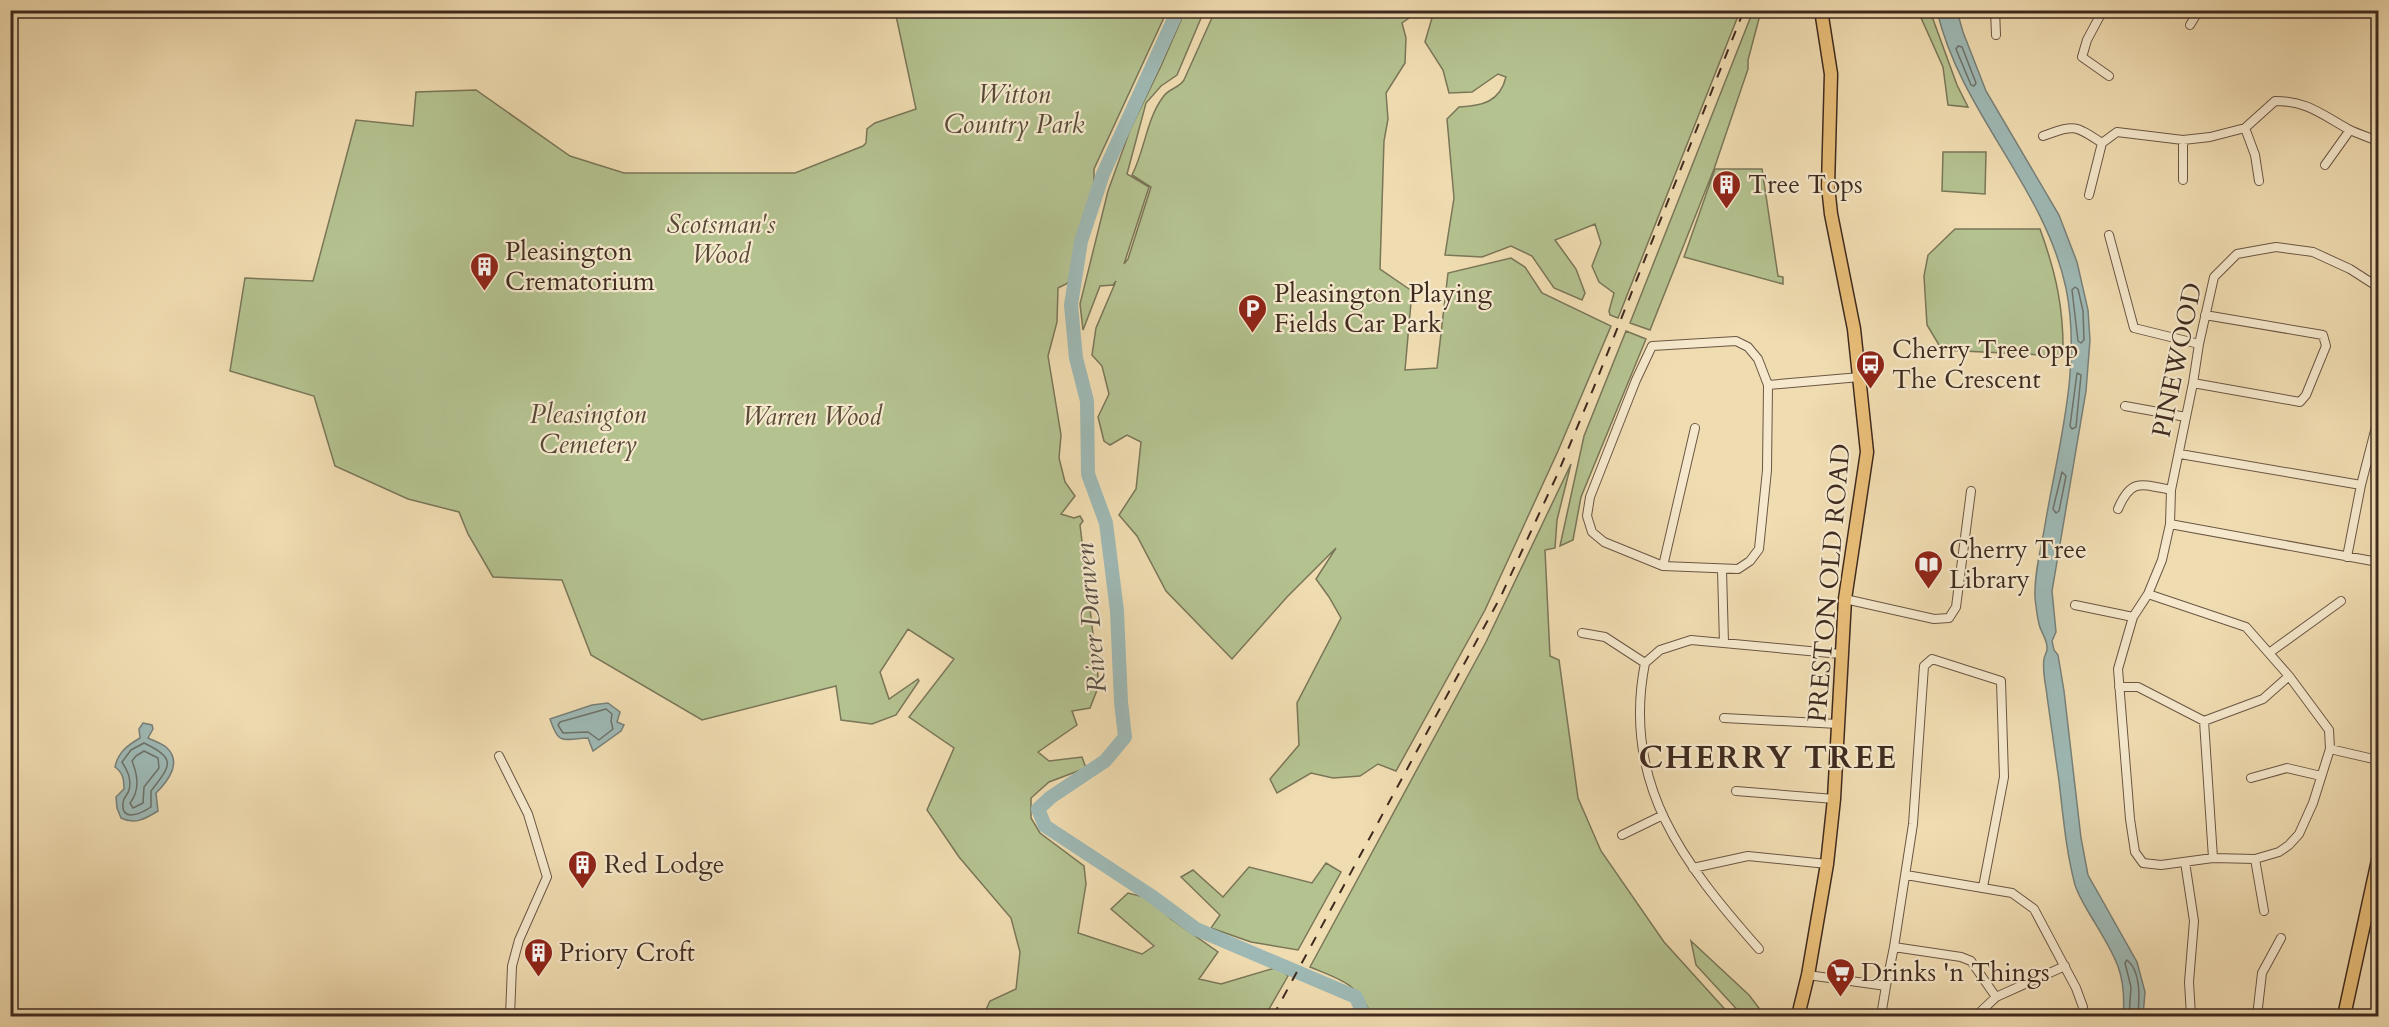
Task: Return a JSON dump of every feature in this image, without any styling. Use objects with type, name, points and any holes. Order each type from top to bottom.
[{"type":"main road","name":"PRESTON OLD ROAD","points":[[1798,1017],[1809,975],[1827,864],[1834,800],[1845,599],[1867,452],[1854,329],[1831,214],[1828,186],[1831,74],[1821,10]]},
{"type":"main road","points":[[2344,1017],[2379,860]]},
{"type":"street","points":[[1995,10],[1996,35]]},
{"type":"street","points":[[2190,25],[2199,10]]},
{"type":"street","points":[[2101,11],[2087,40],[2082,57],[2109,76]]},
{"type":"street","points":[[2088,195],[2102,143],[2117,132],[2183,141],[2211,137],[2245,128],[2275,101],[2293,101],[2316,110],[2350,130],[2379,141]]},
{"type":"street","points":[[2043,136],[2072,126],[2080,128],[2102,143]]},
{"type":"street","points":[[2245,128],[2255,155],[2259,181]]},
{"type":"street","points":[[2325,165],[2350,130]]},
{"type":"street","points":[[2182,180],[2183,141]]},
{"type":"street","points":[[2109,235],[2134,328],[2199,344]]},
{"type":"street","name":"PINEWOOD","points":[[2185,862],[2161,865],[2144,863],[2135,852],[2118,669],[2133,617],[2148,594],[2162,560],[2170,524],[2171,490],[2214,277],[2237,254],[2276,247],[2313,252],[2350,268],[2379,287]]},
{"type":"street","points":[[2193,382],[2300,402],[2306,395],[2326,346],[2323,335],[2205,315]]},
{"type":"street","points":[[1736,341],[1748,347],[1758,359],[1768,386],[1767,470],[1759,549],[1750,561],[1738,569],[1664,566],[1604,542],[1592,532],[1587,516],[1590,497],[1636,380],[1652,346],[1736,341]]},
{"type":"street","points":[[1768,386],[1860,377]]},
{"type":"street","points":[[2125,406],[2186,417]]},
{"type":"street","points":[[2347,557],[2361,485],[2379,419]]},
{"type":"street","points":[[1664,566],[1695,428]]},
{"type":"street","points":[[2180,453],[2361,485]]},
{"type":"street","points":[[2118,509],[2125,493],[2133,485],[2171,490]]},
{"type":"street","points":[[1845,599],[1935,619],[1949,618],[1956,607],[1971,491]]},
{"type":"street","points":[[2170,524],[2379,562]]},
{"type":"street","points":[[1722,570],[1724,643]]},
{"type":"street","points":[[2148,594],[2246,627],[2289,676],[2329,730],[2330,749],[2313,803],[2299,834],[2289,845],[2279,852],[2255,859],[2213,858],[2185,862],[2194,921],[2189,982],[2191,1017]]},
{"type":"street","points":[[2269,653],[2341,601]]},
{"type":"street","points":[[2075,605],[2133,617]]},
{"type":"street","points":[[1582,633],[1605,637],[1645,663]]},
{"type":"street","points":[[1759,949],[1692,868],[1661,816],[1649,778],[1642,744],[1639,709],[1645,663],[1660,650],[1691,640],[1841,654]]},
{"type":"street","points":[[1881,1017],[1913,824],[1924,666],[1932,659],[2001,681],[2004,777],[1983,887]]},
{"type":"street","points":[[2119,687],[2138,687],[2204,721],[2263,699],[2289,676]]},
{"type":"street","points":[[1724,718],[1838,724]]},
{"type":"street","points":[[2204,721],[2213,858]]},
{"type":"street","points":[[2330,749],[2379,760]]},
{"type":"street","points":[[499,756],[528,814],[547,877],[519,940],[512,966],[510,1017]]},
{"type":"street","points":[[2251,778],[2287,768],[2321,776]]},
{"type":"street","points":[[1736,791],[1834,800]]},
{"type":"street","points":[[1622,835],[1661,816]]},
{"type":"street","points":[[1692,868],[1748,856],[1827,864]]},
{"type":"street","points":[[2255,859],[2264,911]]},
{"type":"street","points":[[1906,875],[2013,893],[2034,909],[2065,966],[2083,1007],[2082,1017]]},
{"type":"street","points":[[2257,1017],[2262,973],[2281,938]]},
{"type":"street","points":[[1894,947],[1960,957],[1971,961],[1996,997]]},
{"type":"street","points":[[1976,1017],[1996,997],[2065,966]]},
{"type":"street","points":[[1809,975],[1886,986]]},
{"type":"green space","points":[[895,11],[1167,11],[1094,169],[1094,184],[1068,283],[1058,288],[1057,322],[1048,356],[1061,435],[1059,458],[1065,482],[1075,496],[1061,514],[1074,518],[1080,516],[1083,521],[1080,525],[1099,685],[1090,708],[1072,711],[1077,725],[1038,752],[1049,761],[1082,757],[1086,768],[1049,782],[1031,798],[1031,818],[1040,833],[1084,866],[1086,884],[1078,933],[1142,954],[1154,946],[1111,909],[1128,893],[1152,899],[1171,919],[1218,952],[1199,979],[1221,984],[1278,967],[1288,976],[1265,1016],[983,1016],[990,1001],[1016,989],[1020,952],[1011,918],[959,857],[927,810],[954,748],[909,717],[954,659],[908,629],[880,672],[889,699],[918,679],[919,681],[896,715],[872,724],[841,720],[836,686],[702,720],[591,655],[562,580],[493,577],[468,534],[459,512],[408,499],[335,466],[314,396],[230,371],[245,278],[313,281],[356,120],[413,126],[416,92],[476,90],[570,156],[624,173],[795,173],[863,146],[866,143],[867,129],[875,123],[916,109]]},
{"type":"green space","points":[[1185,11],[1204,11],[1177,75],[1161,86],[1146,103],[1127,174],[1149,187],[1124,264],[1128,259],[1151,187],[1132,175],[1149,125],[1163,97],[1184,80],[1215,11],[1419,11],[1402,23],[1406,38],[1405,63],[1386,93],[1388,119],[1384,141],[1380,269],[1412,291],[1405,370],[1437,368],[1448,273],[1511,258],[1525,267],[1542,293],[1611,326],[1558,451],[1485,610],[1396,771],[1378,764],[1360,776],[1333,778],[1311,773],[1277,793],[1270,779],[1299,745],[1297,703],[1341,618],[1316,579],[1336,548],[1287,597],[1232,659],[1166,591],[1137,536],[1119,515],[1136,489],[1141,442],[1127,435],[1110,445],[1104,441],[1098,417],[1109,394],[1102,366],[1092,355],[1096,328],[1116,281],[1113,285],[1100,286],[1083,330],[1080,304],[1108,191],[1130,130]]},
{"type":"green space","points":[[1434,11],[1740,11],[1618,318],[1610,315],[1609,311],[1614,293],[1599,282],[1592,266],[1601,243],[1595,224],[1555,240],[1576,269],[1585,293],[1582,300],[1554,288],[1532,256],[1511,246],[1482,257],[1445,255],[1454,198],[1447,119],[1459,107],[1482,104],[1495,97],[1506,77],[1498,74],[1472,92],[1449,93],[1443,70],[1425,42]]},
{"type":"green space","points":[[1753,11],[1761,11],[1748,60],[1748,69],[1714,169],[1650,330],[1630,323]]},
{"type":"green space","points":[[1918,11],[1930,11],[1957,85],[1968,107],[1948,105],[1943,67]]},
{"type":"green space","points":[[1943,152],[1986,152],[1985,194],[1942,191]]},
{"type":"green space","points":[[1715,169],[1762,169],[1778,276],[1783,277],[1783,284],[1684,257]]},
{"type":"green space","points":[[1955,229],[2040,229],[2058,291],[2063,356],[1942,350],[1927,325],[1924,276],[1928,255]]},
{"type":"green space","points":[[1626,331],[1646,339],[1581,497],[1573,540],[1560,546],[1584,436]]},
{"type":"green space","points":[[1571,464],[1557,520],[1555,548],[1545,550],[1550,656],[1559,660],[1578,798],[1601,851],[1664,942],[1731,1016],[1372,1016],[1354,989],[1331,975],[1310,967],[1486,642]]},
{"type":"green space","points":[[1326,863],[1341,872],[1298,950],[1251,942],[1211,928],[1220,915],[1181,877],[1193,870],[1223,897],[1249,867],[1312,883]]},
{"type":"green space","points":[[1691,941],[1749,995],[1765,1016],[1743,1016],[1696,965]]},
{"type":"water","points":[[1937,11],[1957,11],[1986,91],[2059,215],[2077,262],[2088,310],[2090,340],[2086,391],[2052,591],[2056,632],[2052,641],[2058,655],[2064,691],[2081,838],[2088,875],[2137,962],[2145,992],[2143,1016],[2123,1016],[2123,987],[2117,964],[2075,885],[2067,846],[2044,673],[2047,646],[2039,624],[2035,598],[2037,571],[2062,437],[2070,377],[2070,318],[2066,288],[2055,251],[2040,216],[1964,83]]},
{"type":"water","points":[[608,703],[620,712],[617,722],[624,725],[621,731],[593,751],[588,738],[567,740],[556,734],[550,719],[592,705]]},
{"type":"water","points":[[143,723],[152,725],[153,729],[148,738],[166,747],[171,753],[173,765],[169,777],[156,793],[158,811],[144,819],[131,821],[121,818],[117,808],[116,797],[124,789],[124,785],[121,774],[115,767],[118,757],[124,750],[140,738],[139,729]]},
{"type":"waterway","name":"River Darwen","points":[[1178,10],[1103,174],[1081,241],[1071,305],[1076,358],[1087,401],[1088,474],[1106,523],[1117,611],[1125,737],[1105,761],[1051,797],[1038,809],[1045,826],[1150,895],[1196,929],[1356,997],[1364,1016]]},
{"type":"railway","points":[[1273,1016],[1501,596],[1558,473],[1594,387],[1744,10]]},
{"type":"place","name":"Tree Tops","points":[[1727,210]]},
{"type":"place","name":"Pleasington Crematorium","points":[[484,292]]},
{"type":"place","name":"Pleasington Playing Fields Car Park","points":[[1253,334]]},
{"type":"place","name":"Cherry Tree opp The Crescent","points":[[1871,390]]},
{"type":"place","name":"Cherry Tree Library","points":[[1928,590]]},
{"type":"place","name":"Red Lodge","points":[[583,890]]},
{"type":"place","name":"Priory Croft","points":[[538,978]]},
{"type":"place","name":"Drinks 'n Things","points":[[1840,998]]},
{"type":"district","name":"CHERRY TREE","points":[[1768,758]]},
{"type":"park label","name":"Witton Country Park","points":[[1014,109]]},
{"type":"park label","name":"Scotsman's Wood","points":[[721,239]]},
{"type":"park label","name":"Warren Wood","points":[[812,416]]},
{"type":"park label","name":"Pleasington Cemetery","points":[[588,429]]}]
